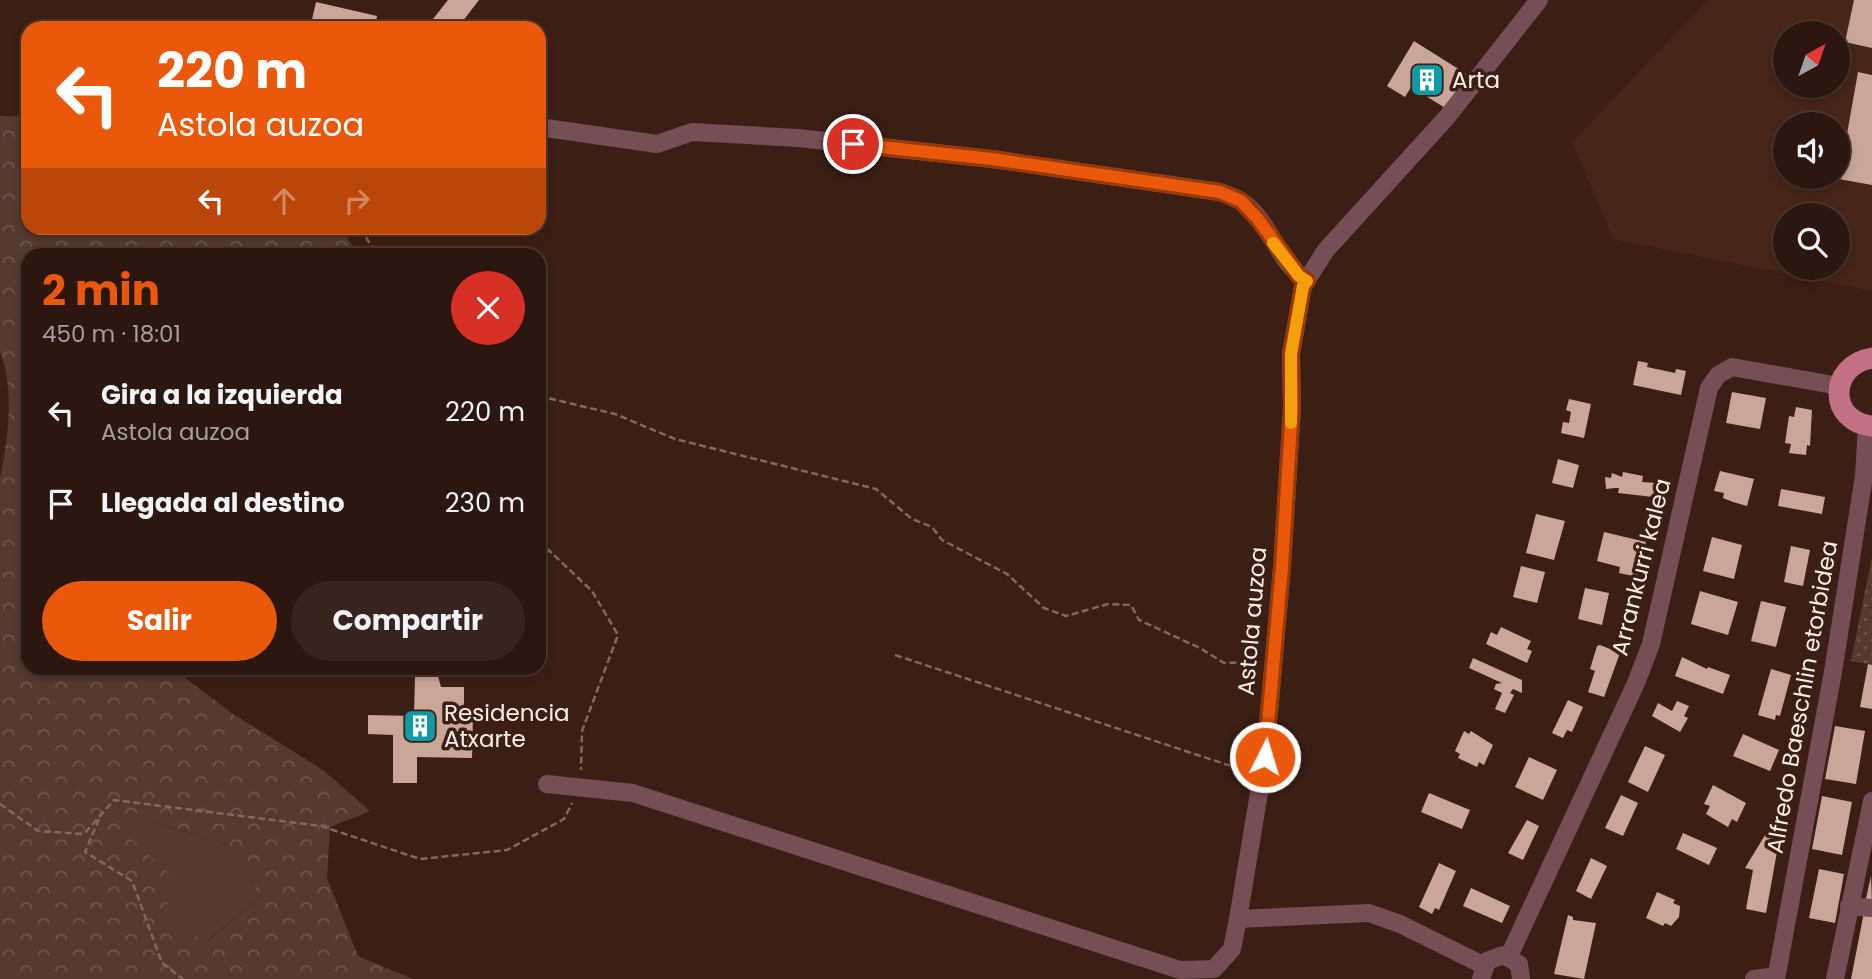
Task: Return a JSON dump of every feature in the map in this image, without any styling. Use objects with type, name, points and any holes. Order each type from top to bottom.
[{"type":"main road","points":[[1870,426],[1848,416],[1839,397],[1839,386],[1850,366],[1872,358]]},
{"type":"street","name":"Astola auzoa","points":[[547,784],[633,793],[1180,970],[1214,969],[1232,949],[1265,757],[1292,407],[1291,354],[1303,286],[1326,250],[1447,117],[1539,0]]},
{"type":"street","points":[[546,128],[657,144],[692,132],[798,138],[992,159],[1220,192],[1241,201],[1258,219],[1292,267],[1307,281]]},
{"type":"street","name":"Arrankurri kalea","points":[[1509,956],[1636,683],[1651,644],[1709,388],[1718,375],[1732,367],[1839,386]]},
{"type":"street","name":"Alfredo Baeschlin etorbidea","points":[[1754,979],[1776,977],[1833,673],[1870,426]]},
{"type":"street","points":[[1835,979],[1849,906],[1867,846],[1872,801]]},
{"type":"street","points":[[1849,906],[1872,908]]},
{"type":"street","points":[[1238,919],[1369,913],[1400,924],[1482,972],[1497,955],[1509,956],[1519,964],[1521,979]]},
{"type":"path","points":[[546,398],[615,414],[675,439],[876,489],[912,519],[932,527],[942,540],[1007,574],[1044,608],[1066,616],[1108,604],[1132,605],[1139,620],[1200,648],[1224,663],[1258,662],[1274,655]]},
{"type":"path","points":[[0,804],[38,831],[84,834],[114,800],[321,826],[420,859],[507,850],[564,818],[580,788],[582,731],[618,635],[592,592],[546,548]]},
{"type":"path","points":[[894,655],[1234,766],[1265,757]]},
{"type":"path","points":[[100,816],[85,852],[132,881],[162,963],[183,979]]},
{"type":"shaded area","points":[[1708,0],[1872,0],[1872,291],[1817,280],[1850,280],[1850,203],[1773,203],[1773,271],[1613,239],[1572,142]]},
{"type":"green space","points":[[0,116],[21,117],[21,235],[346,235],[353,248],[21,248],[21,675],[181,675],[233,714],[323,770],[370,811],[330,827],[327,878],[358,956],[413,979],[0,979],[0,478],[9,414],[5,367],[0,352]],"holes":[[[148,820],[224,843],[261,896],[208,941],[166,924],[171,875],[126,834]]]},
{"type":"green space","points":[[1872,557],[1872,665],[1851,661]]},
{"type":"green space","points":[[147,820],[224,843],[261,896],[207,941],[165,924],[171,875],[125,834]]},
{"type":"building","points":[[448,0],[479,0],[463,21],[431,21]]},
{"type":"building","points":[[1854,0],[1872,0],[1872,48],[1850,43],[1850,21]]},
{"type":"building","points":[[316,2],[377,16],[376,21],[312,21]]},
{"type":"building","name":"Arta","points":[[1414,41],[1468,75],[1447,109],[1411,87],[1405,97],[1387,86]]},
{"type":"building","points":[[1858,72],[1872,75],[1872,185],[1850,181],[1850,117]]},
{"type":"building","points":[[1638,361],[1648,363],[1647,367],[1675,373],[1676,369],[1686,371],[1681,395],[1633,385]]},
{"type":"building","points":[[1732,392],[1766,398],[1760,429],[1726,423]]},
{"type":"building","points":[[1569,399],[1591,404],[1584,438],[1561,433],[1563,422],[1569,423],[1571,412],[1566,410]]},
{"type":"building","points":[[1796,407],[1812,410],[1810,446],[1807,445],[1806,455],[1789,453],[1791,444],[1785,443],[1789,416],[1794,417]]},
{"type":"building","points":[[1558,459],[1579,465],[1573,488],[1552,483]]},
{"type":"building","points":[[1720,471],[1754,479],[1747,506],[1723,498],[1724,493],[1714,491]]},
{"type":"building","points":[[1623,472],[1643,476],[1642,482],[1656,483],[1653,497],[1618,493],[1619,488],[1606,489],[1605,477],[1611,478],[1612,473],[1622,477]]},
{"type":"building","points":[[1781,489],[1825,497],[1822,514],[1778,506]]},
{"type":"building","points":[[1536,514],[1565,521],[1554,560],[1526,553]]},
{"type":"building","points":[[1604,532],[1646,542],[1638,577],[1619,573],[1620,567],[1597,561]]},
{"type":"building","points":[[1712,537],[1742,545],[1734,579],[1703,571]]},
{"type":"building","points":[[1791,546],[1810,550],[1803,586],[1784,582]]},
{"type":"building","points":[[1521,566],[1545,572],[1537,603],[1513,597]]},
{"type":"building","points":[[1585,588],[1609,593],[1602,625],[1578,619]]},
{"type":"building","points":[[1700,591],[1738,602],[1728,635],[1691,624]]},
{"type":"building","points":[[1761,601],[1786,607],[1776,647],[1751,641]]},
{"type":"building","points":[[1501,627],[1531,641],[1527,649],[1532,651],[1527,663],[1486,644],[1491,632],[1497,635]]},
{"type":"building","points":[[1597,646],[1620,653],[1604,697],[1588,692],[1595,671],[1590,669]]},
{"type":"building","points":[[1682,657],[1707,669],[1708,667],[1730,675],[1723,694],[1675,676]]},
{"type":"building","points":[[1473,658],[1522,680],[1522,693],[1513,689],[1510,693],[1514,695],[1505,713],[1495,709],[1502,693],[1494,689],[1496,684],[1502,683],[1469,668]]},
{"type":"building","points":[[1868,664],[1872,665],[1872,709],[1860,707]]},
{"type":"building","points":[[1771,669],[1791,675],[1780,716],[1776,715],[1775,720],[1758,715]]},
{"type":"building","name":"Residencia Atxarte","points":[[415,675],[438,676],[441,687],[464,687],[464,717],[473,717],[472,758],[417,757],[417,783],[393,783],[393,735],[368,734],[368,715],[414,716]]},
{"type":"building","points":[[1568,700],[1583,707],[1572,732],[1567,730],[1563,738],[1552,733]]},
{"type":"building","points":[[1677,701],[1689,706],[1684,716],[1688,718],[1680,732],[1652,716],[1658,703],[1672,711]]},
{"type":"building","points":[[1835,726],[1865,731],[1856,784],[1825,779]]},
{"type":"building","points":[[1464,731],[1469,734],[1471,731],[1493,745],[1484,765],[1479,762],[1477,767],[1458,758],[1460,754],[1455,751]]},
{"type":"building","points":[[1743,734],[1779,750],[1770,771],[1733,756]]},
{"type":"building","points":[[1645,746],[1665,755],[1648,792],[1628,782]]},
{"type":"building","points":[[1529,757],[1557,770],[1543,800],[1515,787]]},
{"type":"building","points":[[1713,785],[1746,803],[1737,822],[1732,819],[1728,827],[1706,814],[1710,806],[1704,804]]},
{"type":"building","points":[[1429,793],[1470,810],[1462,829],[1421,812]]},
{"type":"building","points":[[1621,795],[1638,803],[1623,836],[1605,828]]},
{"type":"building","points":[[1822,796],[1852,802],[1842,855],[1812,849]]},
{"type":"building","points":[[1779,812],[1784,813],[1766,913],[1746,909],[1753,870],[1745,868]]},
{"type":"building","points":[[1527,820],[1539,826],[1523,860],[1508,853]]},
{"type":"building","points":[[1683,833],[1717,848],[1709,865],[1676,849]]},
{"type":"building","points":[[1591,858],[1607,866],[1591,899],[1576,891]]},
{"type":"building","points":[[1439,863],[1456,871],[1439,910],[1435,908],[1432,914],[1419,907]]},
{"type":"building","points":[[1819,869],[1844,874],[1835,923],[1809,918]]},
{"type":"building","points":[[1871,876],[1872,903],[1865,903]]},
{"type":"building","points":[[1471,888],[1510,906],[1502,923],[1463,906]]},
{"type":"building","points":[[1657,892],[1675,900],[1673,903],[1680,906],[1679,917],[1671,926],[1665,923],[1663,926],[1646,918]]},
{"type":"building","points":[[1864,912],[1872,914],[1872,979],[1851,979]]},
{"type":"building","points":[[1568,915],[1573,917],[1573,920],[1596,923],[1584,979],[1554,974]]},
{"type":"slow traffic","points":[[1273,243],[1299,276],[1307,281],[1303,286],[1291,354],[1291,423]]},
{"type":"place","name":"Arta","points":[[1427,80]]},
{"type":"place","name":"Residencia Atxarte","points":[[420,726]]},
{"type":"route","points":[[853,144],[992,159],[1220,192],[1241,201],[1258,219],[1299,276],[1307,281],[1303,286],[1291,354],[1292,407],[1282,567],[1265,757]]}]
